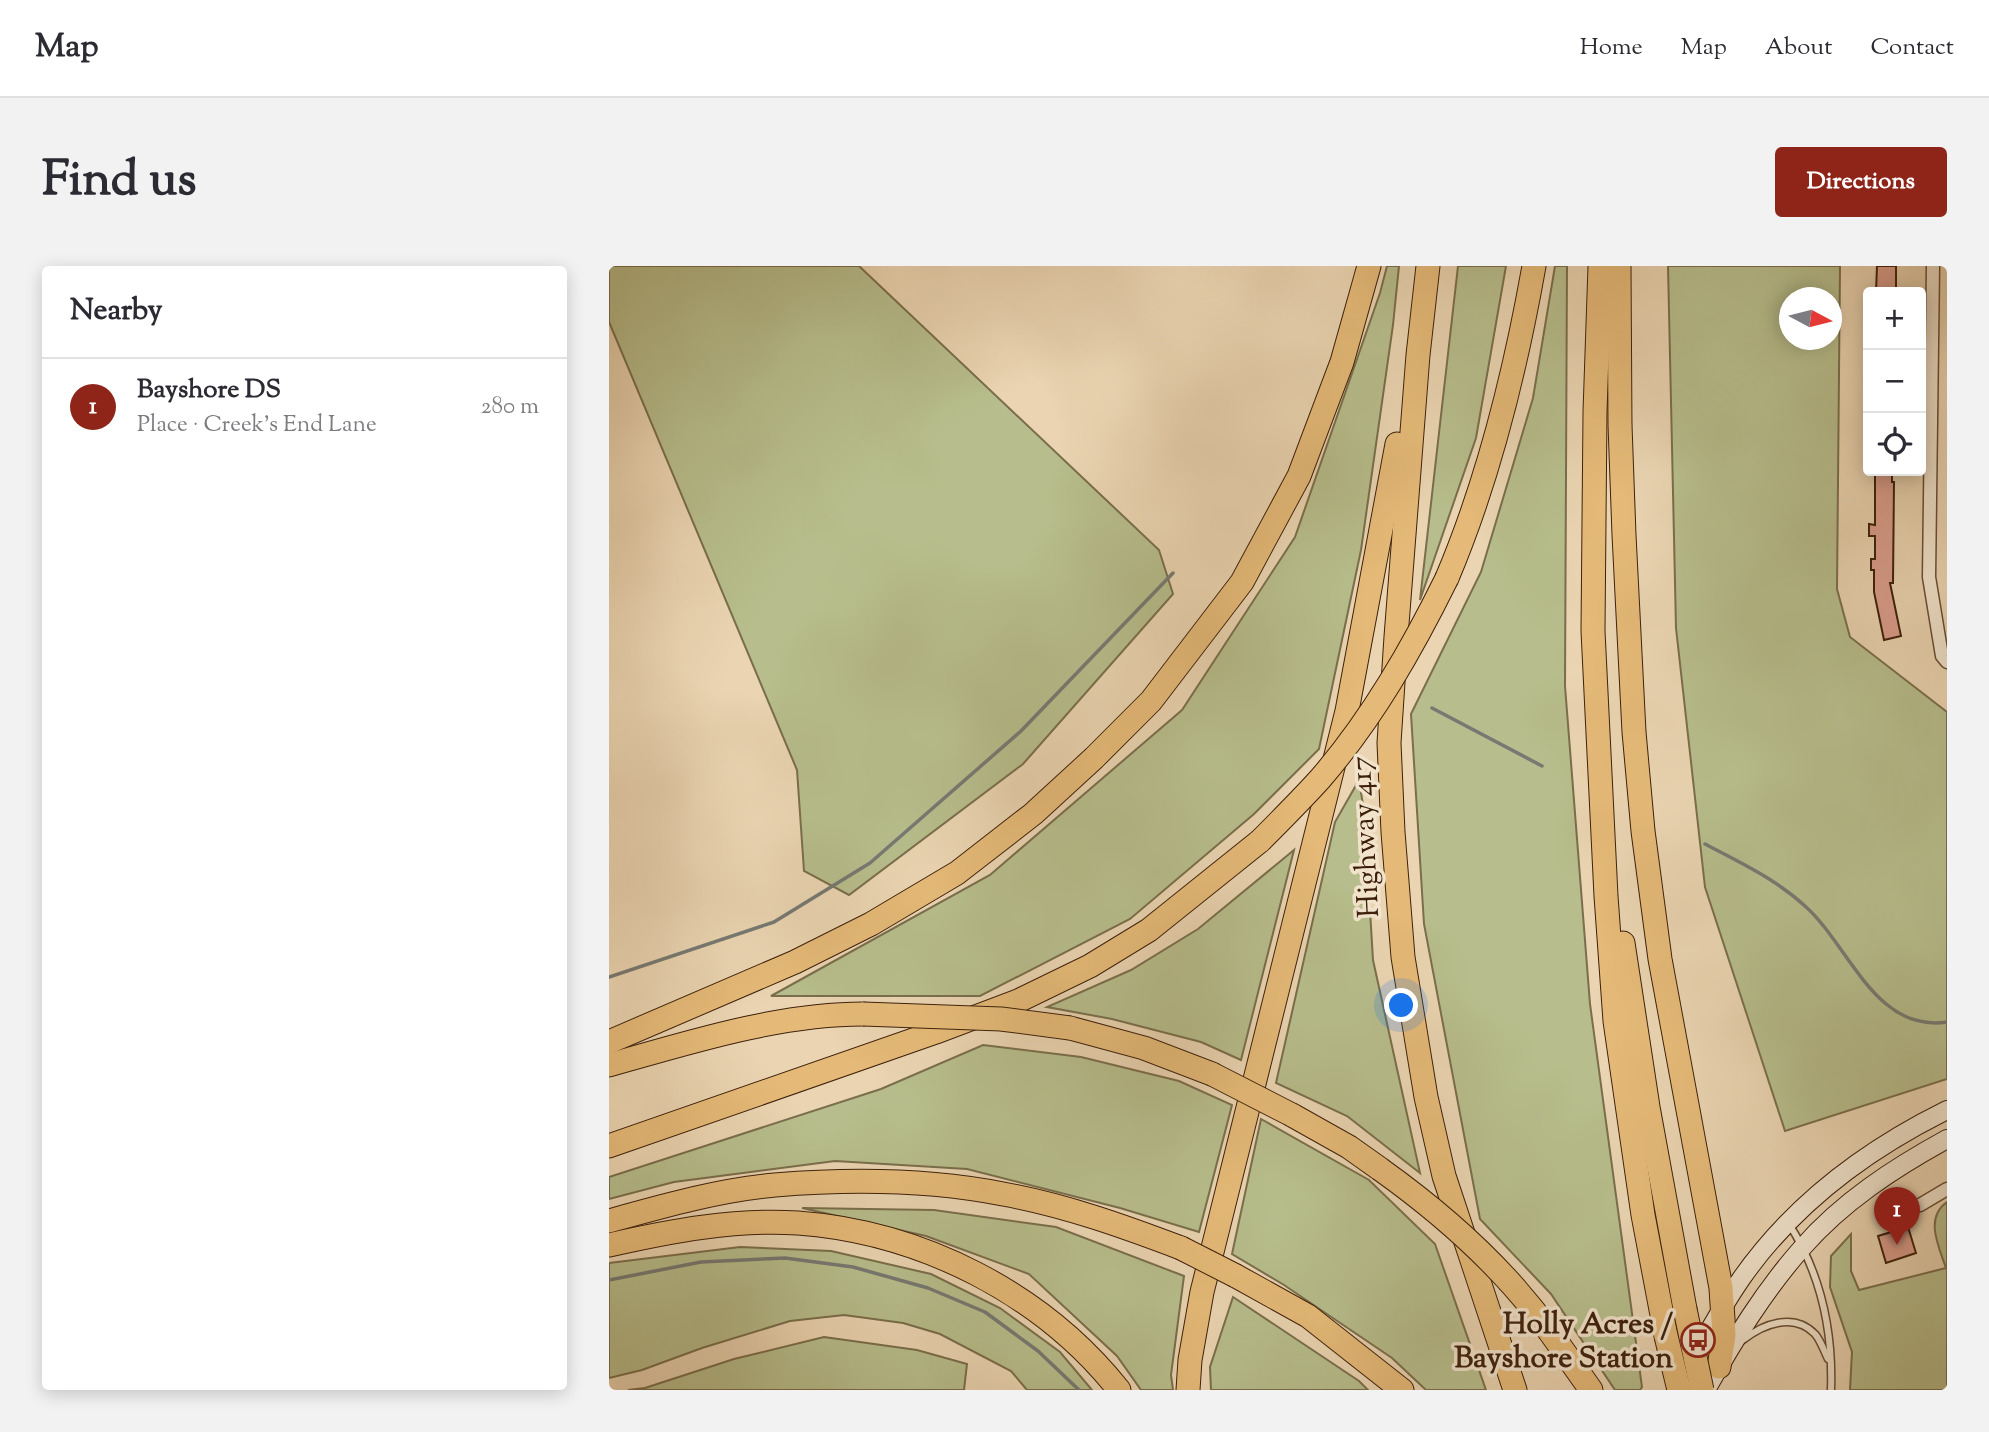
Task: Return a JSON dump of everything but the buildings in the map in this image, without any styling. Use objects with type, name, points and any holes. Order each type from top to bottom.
[{"type":"highway","points":[[609,1042],[795,962],[871,924],[957,873],[1033,814],[1151,701],[1242,582],[1299,476],[1342,362],[1369,266]]},
{"type":"highway","name":"Highway 417","points":[[1428,266],[1403,538],[1389,743],[1401,943],[1426,1097],[1444,1175],[1515,1390]]},
{"type":"highway","points":[[609,1146],[1018,1001],[1090,966],[1149,930],[1260,841],[1321,778],[1376,705],[1417,638],[1447,578],[1468,527],[1489,460],[1534,266]]},
{"type":"highway","points":[[1599,266],[1593,631],[1615,1021],[1643,1215],[1677,1390]]},
{"type":"highway","points":[[1619,266],[1624,535],[1643,831],[1660,959],[1724,1306],[1724,1359]]},
{"type":"highway","points":[[1188,1390],[1190,1360],[1202,1292],[1347,711],[1425,293]]},
{"type":"highway","points":[[1602,808],[1651,1120],[1685,1309],[1704,1390]]},
{"type":"highway","points":[[609,1065],[698,1040],[775,1024],[847,1014],[1001,1019],[1070,1028],[1144,1048],[1212,1074],[1292,1115],[1349,1147],[1429,1204],[1495,1268],[1550,1332],[1591,1390]]},
{"type":"highway","points":[[609,1221],[684,1201],[774,1185],[862,1182],[1002,1194],[1078,1212],[1181,1248],[1308,1315],[1402,1390]]},
{"type":"highway","points":[[609,1245],[683,1230],[729,1224],[775,1223],[819,1225],[895,1242],[955,1263],[1009,1292],[1072,1340],[1119,1390]]},
{"type":"main road","points":[[1677,1390],[1742,1277],[1808,1201],[1852,1165],[1947,1110]]},
{"type":"main road","points":[[1704,1390],[1772,1283],[1803,1246],[1851,1201],[1900,1165],[1947,1139]]},
{"type":"street","points":[[1947,277],[1933,272],[1929,577],[1942,656],[1947,663]]},
{"type":"street","points":[[1920,1205],[1947,1189]]},
{"type":"lane","points":[[1788,1222],[1811,1261],[1822,1302],[1831,1390]]},
{"type":"lane","points":[[1724,1359],[1754,1331],[1767,1324],[1787,1322],[1814,1333],[1830,1364]]},
{"type":"green space","points":[[609,266],[859,266],[1159,550],[1173,594],[1023,764],[849,895],[804,871],[797,770],[609,322]]},
{"type":"green space","points":[[1387,266],[1399,266],[1393,325],[1361,550],[1319,749],[1254,814],[1130,919],[980,996],[771,996],[990,875],[1182,710],[1295,537]]},
{"type":"green space","points":[[1458,266],[1506,266],[1476,438],[1420,600]]},
{"type":"green space","points":[[1555,266],[1567,266],[1565,686],[1590,1004],[1642,1387],[1640,1390],[1615,1390],[1551,1294],[1480,1219],[1424,924],[1411,714],[1481,572],[1533,398]]},
{"type":"green space","points":[[1668,266],[1840,266],[1840,287],[1779,287],[1779,350],[1839,350],[1837,589],[1850,637],[1947,712],[1947,1079],[1785,1131],[1705,887],[1676,628]]},
{"type":"green space","points":[[1359,780],[1364,811],[1373,960],[1420,1173],[1347,1116],[1276,1083],[1335,822]]},
{"type":"green space","points":[[1294,850],[1241,1060],[1201,1042],[1112,1019],[1047,1007],[1131,970],[1198,929]]},
{"type":"green space","points":[[983,1045],[1081,1057],[1179,1081],[1232,1105],[1199,1232],[1120,1208],[967,1169],[835,1161],[674,1182],[609,1199],[609,1177],[881,1089]]},
{"type":"green space","points":[[1261,1119],[1369,1180],[1435,1244],[1486,1390],[1426,1390],[1392,1358],[1284,1285],[1232,1254]]},
{"type":"green space","points":[[1947,1202],[1947,1390],[1850,1390],[1852,1352],[1830,1287],[1831,1256],[1851,1234],[1851,1271],[1859,1290],[1946,1268],[1937,1242],[1935,1224],[1936,1216]]},
{"type":"green space","points":[[802,1208],[934,1210],[1056,1227],[1184,1276],[1171,1375],[1173,1390],[1141,1390],[1117,1356],[1029,1274],[926,1236]]},
{"type":"green space","points":[[740,1247],[831,1251],[931,1274],[1000,1308],[1060,1352],[1092,1390],[1027,1390],[1011,1371],[940,1334],[903,1323],[844,1315],[790,1321],[642,1370],[609,1378],[609,1263]]},
{"type":"green space","points":[[1233,1297],[1359,1381],[1368,1390],[1211,1390],[1210,1367]]},
{"type":"green space","points":[[824,1337],[917,1350],[967,1364],[964,1390],[628,1390],[645,1388],[734,1359]]},
{"type":"waterway","points":[[609,977],[774,922],[870,863],[1021,731],[1173,573]]},
{"type":"waterway","points":[[1432,708],[1542,766]]},
{"type":"waterway","points":[[1705,844],[1770,879],[1794,896],[1821,923],[1865,983],[1901,1014],[1922,1022],[1947,1022]]},
{"type":"waterway","points":[[609,1280],[701,1262],[785,1258],[853,1267],[928,1288],[985,1312],[1038,1351],[1079,1390]]},
{"type":"place","name":"Bayshore DS","points":[[1897,1245]]},
{"type":"place","name":"Holly Acres / Bayshore Station","points":[[1698,1340]]}]
